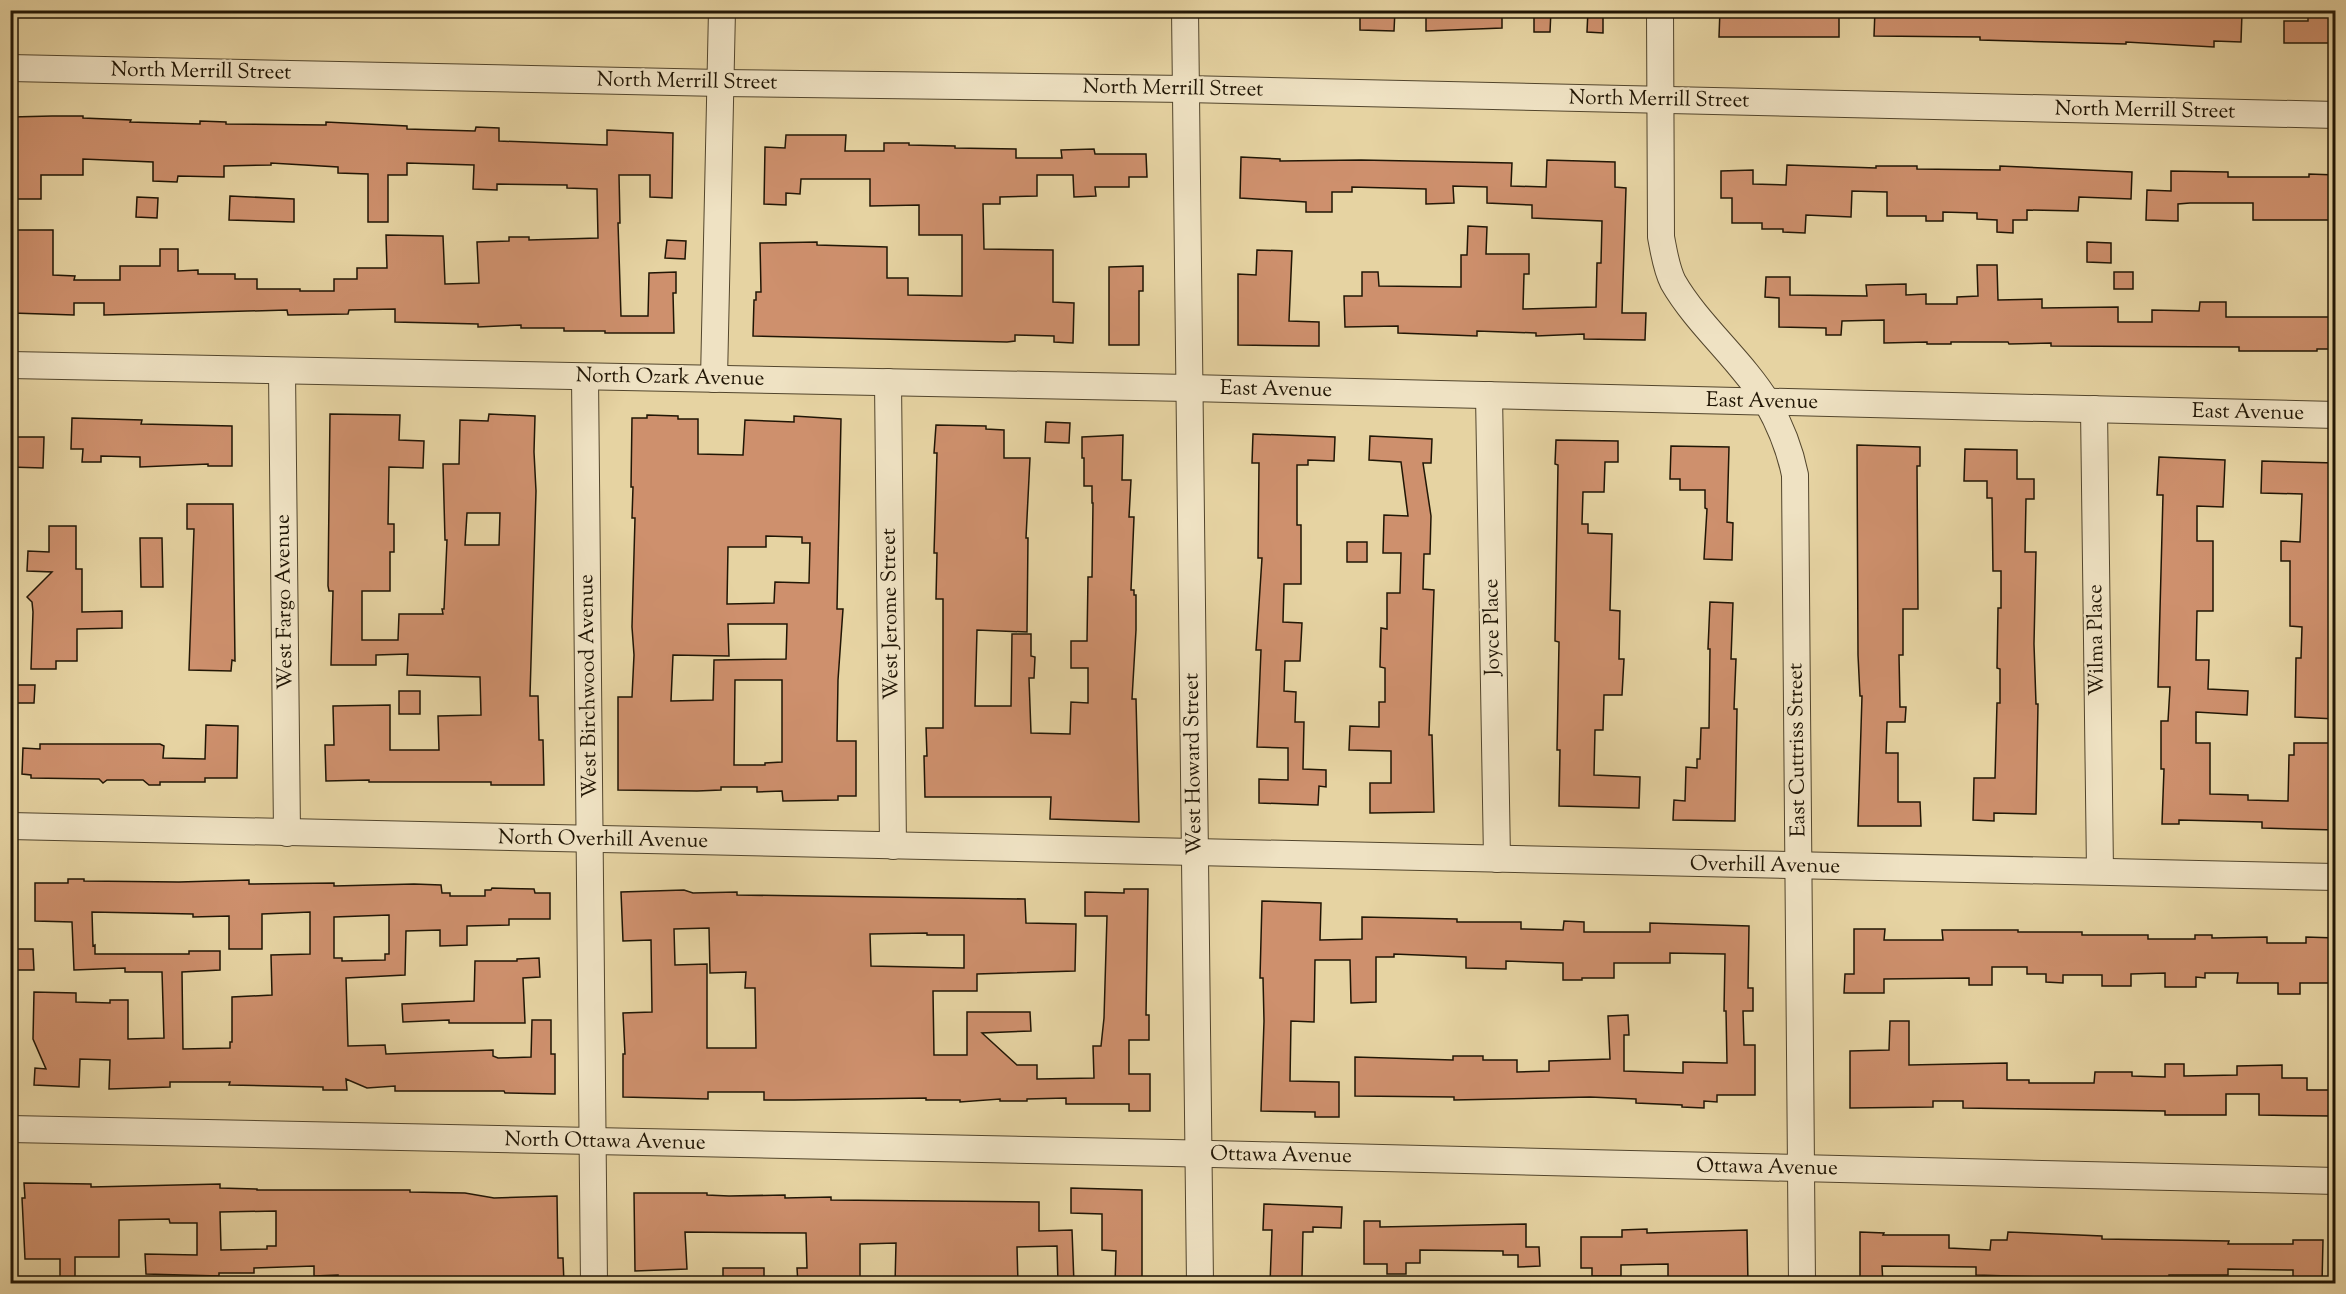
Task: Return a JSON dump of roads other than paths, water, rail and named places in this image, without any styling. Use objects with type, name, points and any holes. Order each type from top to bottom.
[{"type":"street","points":[[714,379],[722,10]]},
{"type":"street","name":"West Howard Street","points":[[1185,10],[1200,1284]]},
{"type":"street","name":"East Cuttriss Street","points":[[1660,10],[1661,237],[1665,258],[1672,281],[1766,402],[1790,452],[1795,475],[1802,1284]]},
{"type":"street","name":"North Merrill Street","points":[[10,68],[721,83],[1186,88],[2336,115]]},
{"type":"street","name":"North Ozark Avenue","points":[[10,365],[1189,388]]},
{"type":"street","name":"West Fargo Avenue","points":[[282,371],[288,833]]},
{"type":"street","name":"West Birchwood Avenue","points":[[585,377],[594,1284]]},
{"type":"street","name":"West Jerome Street","points":[[888,382],[893,846]]},
{"type":"street","name":"East Avenue","points":[[1189,388],[2336,415]]},
{"type":"street","name":"Joyce Place","points":[[1489,395],[1497,859]]},
{"type":"street","name":"Wilma Place","points":[[2094,409],[2100,871]]},
{"type":"street","name":"North Overhill Avenue","points":[[10,826],[1195,853]]},
{"type":"street","name":"Overhill Avenue","points":[[1195,853],[2336,877]]},
{"type":"street","name":"North Ottawa Avenue","points":[[10,1129],[1199,1154]]},
{"type":"street","name":"Ottawa Avenue","points":[[1199,1154],[2336,1181]]}]
